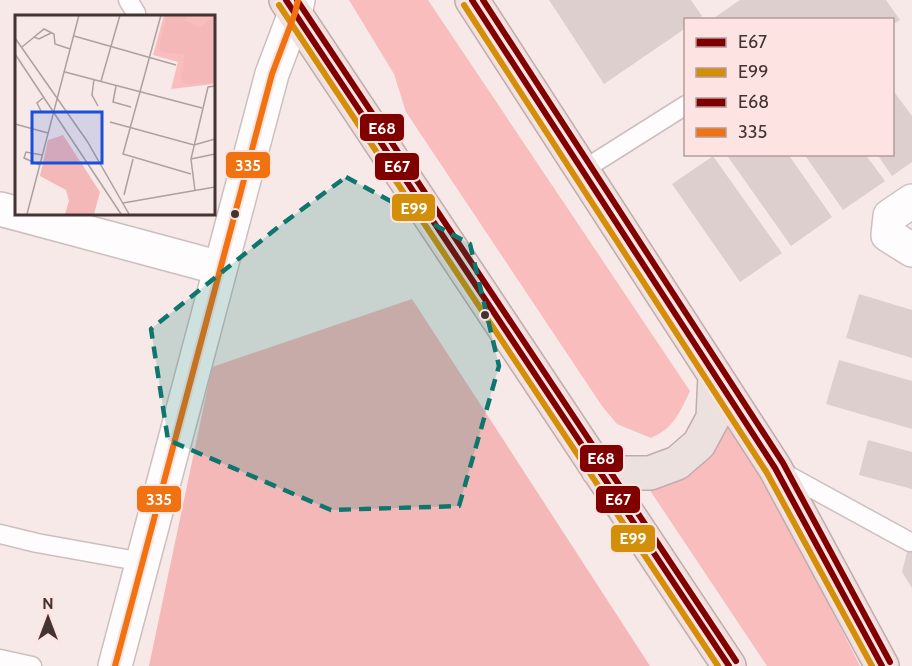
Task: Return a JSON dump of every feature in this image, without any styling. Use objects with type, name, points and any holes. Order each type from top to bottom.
[{"type":"highway","points":[[472,0],[775,468],[882,666]]},
{"type":"highway","points":[[293,4],[729,666]]},
{"type":"highway","points":[[598,470],[650,473],[677,464],[699,444],[713,418],[716,375]]},
{"type":"main road","points":[[115,666],[272,74],[293,4]]},
{"type":"main road","points":[[912,201],[890,216],[888,235],[912,250]]},
{"type":"main road","points":[[0,209],[15,213]]},
{"type":"main road","points":[[19,214],[220,268]]},
{"type":"lane","points":[[583,171],[684,106]]},
{"type":"lane","points":[[775,468],[910,542]]},
{"type":"lane","points":[[0,534],[143,562]]},
{"type":"lane","points":[[0,659],[32,666]]},
{"type":"highlighted area","points":[[346,177],[470,244],[499,366],[459,506],[331,510],[168,440],[151,329],[282,224]]},
{"type":"shaded area","points":[[349,0],[428,0],[690,391],[671,424],[659,434],[651,438],[617,424],[602,406],[406,112],[394,74]]},
{"type":"shaded area","points":[[412,299],[650,666],[149,666],[212,367]]},
{"type":"shaded area","points":[[718,384],[860,666],[767,666],[647,486],[680,473]]},
{"type":"building","points":[[549,0],[691,0],[702,16],[684,18],[684,29],[604,84]]},
{"type":"building","points":[[740,0],[886,0],[900,20],[894,24],[894,18],[714,18]]},
{"type":"building","points":[[894,92],[912,116],[912,162],[892,176],[878,156],[894,156]]},
{"type":"building","points":[[713,156],[782,253],[740,282],[672,184]]},
{"type":"building","points":[[727,156],[789,156],[832,217],[791,246]]},
{"type":"building","points":[[805,156],[866,156],[885,181],[843,210]]},
{"type":"building","points":[[859,294],[912,310],[912,358],[846,338]]},
{"type":"building","points":[[839,360],[912,381],[912,429],[826,404]]},
{"type":"building","points":[[868,440],[912,452],[912,489],[859,475]]},
{"type":"building","points":[[912,536],[912,588],[902,572]]},
{"type":"transit line","name":"E67","points":[[286,0],[729,666]]},
{"type":"transit line","name":"E68","points":[[297,0],[736,661]]},
{"type":"transit line","name":"335","points":[[115,666],[272,74],[298,0]]},
{"type":"transit line","name":"E67","points":[[472,0],[775,468],[882,666]]},
{"type":"transit line","name":"E68","points":[[483,0],[783,463],[890,662]]},
{"type":"transit line","name":"E99","points":[[279,5],[718,666]]},
{"type":"transit line","name":"E99","points":[[464,5],[767,473],[872,666]]}]
